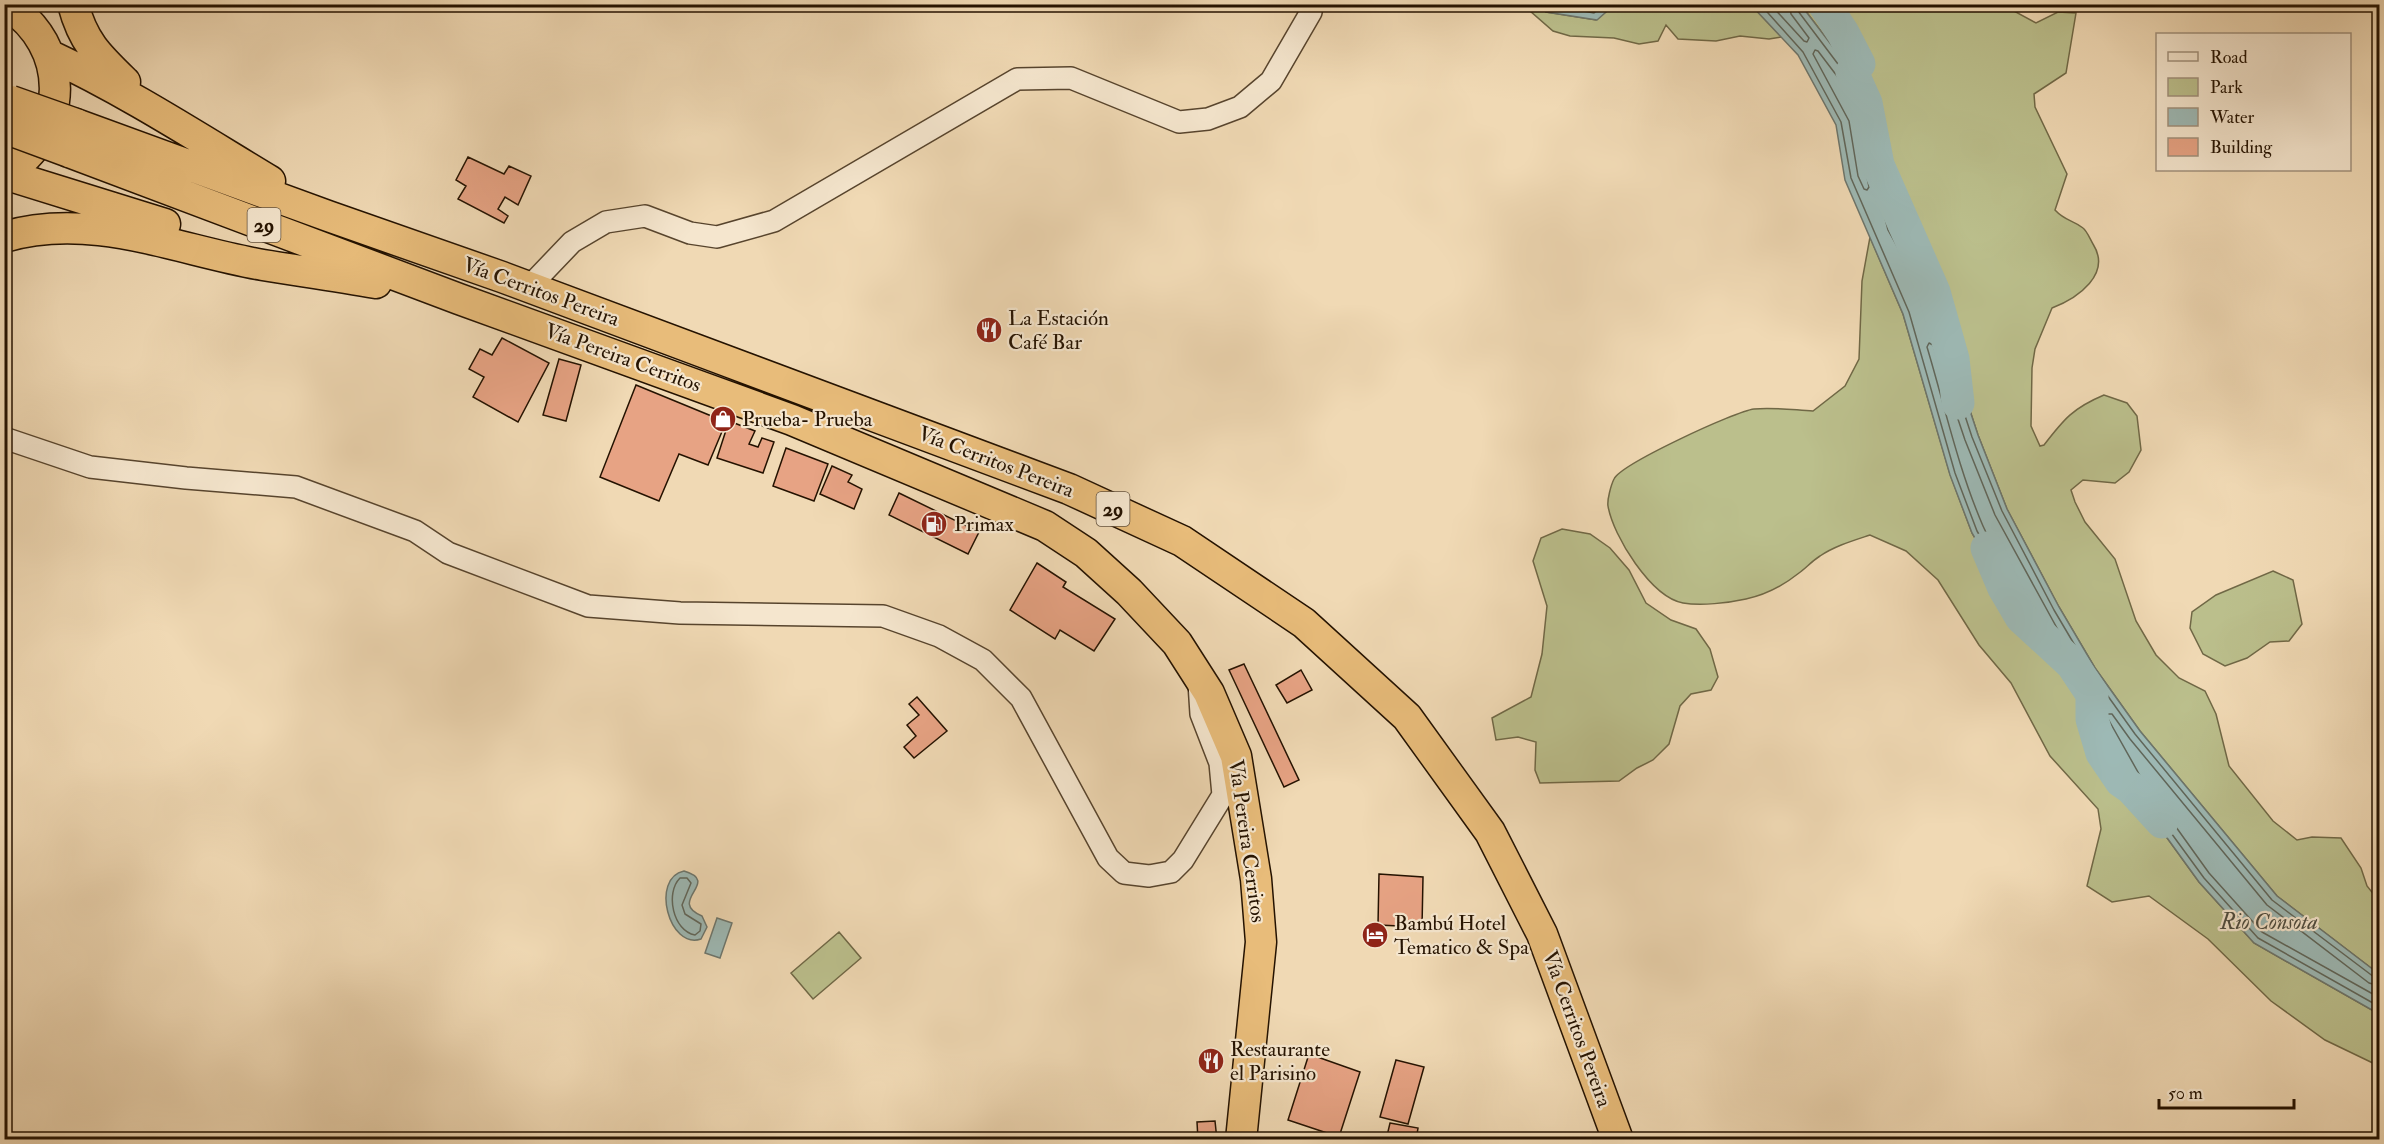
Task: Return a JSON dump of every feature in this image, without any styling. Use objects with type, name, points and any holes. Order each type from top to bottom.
[{"type":"highway","points":[[4,174],[26,158],[36,147],[53,110],[55,82],[49,55],[31,14],[6,4]]},
{"type":"highway","points":[[73,4],[77,20],[94,52],[125,81],[195,134]]},
{"type":"highway","points":[[49,55],[98,78],[195,134],[328,216]]},
{"type":"highway","name":"29","points":[[7,109],[459,298]]},
{"type":"highway","name":"29","points":[[72,138],[328,216]]},
{"type":"highway","points":[[4,174],[315,271]]},
{"type":"highway","name":"Vía Cerritos Pereira","points":[[328,216],[529,287],[1069,489],[1182,541],[1304,623],[1407,717],[1490,832],[1542,934],[1618,1140]]},
{"type":"highway","points":[[4,237],[63,228],[111,230],[262,265],[315,271],[459,298]]},
{"type":"highway","name":"Vía Pereira Cerritos","points":[[459,298],[792,420],[1045,526],[1086,553],[1129,592],[1177,643],[1209,693],[1236,756],[1256,879],[1261,942],[1241,1140]]},
{"type":"street","points":[[529,287],[572,242],[606,222],[645,216],[690,233],[717,237],[774,221],[1017,79],[1071,78],[1179,123],[1208,119],[1240,106],[1270,81],[1311,12],[1312,4]]},
{"type":"street","points":[[4,438],[90,467],[296,487],[415,531],[448,553],[588,606],[680,613],[883,616],[939,636],[983,660],[1021,698],[1108,858],[1124,873],[1149,876],[1171,872],[1183,860],[1223,795],[1220,763],[1201,714],[1198,675]]},
{"type":"green space","points":[[1523,5],[1539,5],[1546,12],[1596,20],[1614,5],[1751,5],[1782,37],[1769,39],[1740,36],[1716,41],[1678,39],[1666,25],[1658,41],[1639,44],[1614,38],[1570,36],[1553,31]]},
{"type":"green space","points":[[1801,5],[2003,5],[2036,23],[2058,12],[2076,13],[2066,73],[2034,94],[2035,107],[2067,174],[2055,210],[2086,231],[2098,255],[2098,265],[2095,275],[2081,291],[2052,308],[2035,349],[2032,368],[2031,426],[2040,446],[2044,445],[2070,415],[2104,395],[2127,403],[2137,416],[2141,450],[2129,472],[2115,483],[2083,480],[2071,490],[2075,502],[2085,522],[2115,559],[2136,621],[2156,655],[2179,678],[2205,691],[2216,714],[2229,766],[2273,821],[2297,840],[2312,837],[2341,838],[2361,868],[2367,886],[2379,901],[2379,974],[2277,896],[2140,731],[2095,668],[2059,607],[2007,509],[1922,279],[1894,228],[1878,165],[1866,103],[1852,72]]},
{"type":"green space","points":[[1870,237],[1903,314],[1950,474],[1972,533],[2004,588],[2092,719],[2131,788],[2199,882],[2254,943],[2379,1014],[2379,1066],[2325,1040],[2271,1001],[2208,939],[2149,896],[2112,902],[2087,886],[2101,829],[2098,809],[2050,756],[2011,683],[1979,645],[1938,580],[1906,551],[1870,535],[1826,552],[1787,582],[1767,592],[1739,600],[1698,604],[1683,603],[1658,590],[1635,564],[1625,548],[1611,519],[1608,503],[1614,479],[1621,472],[1680,439],[1743,412],[1776,408],[1813,411],[1845,386],[1859,359],[1862,281]]},
{"type":"green space","points":[[1562,529],[1590,534],[1610,548],[1629,570],[1646,603],[1671,620],[1696,629],[1710,649],[1718,677],[1711,690],[1691,694],[1680,706],[1669,744],[1653,760],[1619,781],[1540,783],[1535,770],[1536,742],[1518,737],[1496,740],[1492,718],[1531,697],[1542,654],[1547,606],[1533,561],[1541,538]]},
{"type":"green space","points":[[2273,571],[2293,580],[2302,624],[2289,641],[2270,642],[2247,658],[2225,666],[2203,654],[2190,628],[2192,612],[2216,595]]},
{"type":"green space","points":[[839,932],[861,958],[813,999],[791,973]]},
{"type":"water","points":[[1539,5],[1614,5],[1597,20],[1546,12]]},
{"type":"water","name":"Rio Consota","points":[[1751,5],[1801,5],[1852,72],[1866,103],[1878,165],[1894,228],[1922,279],[2007,509],[2059,607],[2095,668],[2140,731],[2277,896],[2379,974],[2379,1014],[2254,943],[2199,882],[2131,788],[2092,719],[2004,588],[1972,533],[1950,475],[1903,314],[1845,180],[1836,125],[1798,55]]},
{"type":"water","points":[[684,871],[694,875],[698,881],[689,904],[692,910],[702,916],[707,927],[701,939],[690,940],[680,934],[668,912],[666,898],[668,886],[674,876]]},
{"type":"water","points":[[717,918],[732,923],[720,958],[705,953]]},
{"type":"building","points":[[468,157],[504,174],[509,166],[531,176],[518,205],[505,197],[498,209],[508,216],[504,223],[458,199],[466,186],[456,180]]},
{"type":"building","points":[[502,338],[549,363],[518,422],[473,397],[484,377],[469,369],[480,349],[492,355]]},
{"type":"building","points":[[559,359],[581,365],[566,421],[543,415]]},
{"type":"building","points":[[636,385],[726,422],[708,465],[679,454],[659,501],[600,477]]},
{"type":"building","points":[[729,421],[755,431],[749,444],[758,447],[762,438],[774,442],[763,473],[717,458]]},
{"type":"building","points":[[786,448],[828,464],[814,501],[773,486]]},
{"type":"building","points":[[832,466],[852,475],[848,482],[862,489],[854,509],[820,494]]},
{"type":"building","name":"Primax","points":[[899,493],[979,532],[968,554],[889,515]]},
{"type":"building","points":[[1037,563],[1066,582],[1063,587],[1115,619],[1094,651],[1060,630],[1055,639],[1010,610]]},
{"type":"building","points":[[1244,664],[1299,780],[1284,787],[1229,670]]},
{"type":"building","points":[[1301,670],[1312,690],[1287,703],[1276,685]]},
{"type":"building","points":[[917,697],[947,731],[914,758],[904,747],[916,736],[907,725],[919,715],[909,704]]},
{"type":"building","points":[[1379,874],[1423,877],[1422,927],[1378,925]]},
{"type":"building","points":[[1309,1054],[1360,1072],[1339,1137],[1288,1120]]},
{"type":"building","points":[[1396,1060],[1424,1067],[1408,1124],[1380,1117]]},
{"type":"building","points":[[1215,1121],[1217,1140],[1198,1140],[1197,1122]]},
{"type":"building","points":[[1390,1123],[1418,1128],[1416,1140],[1386,1140]]},
{"type":"waterway","points":[[1824,4],[1859,64],[1852,72],[1866,103],[1878,165],[1934,292],[1953,359],[1958,403]]},
{"type":"waterway","points":[[1987,548],[2004,588],[2021,617],[2072,664],[2092,694],[2092,719],[2102,753],[2121,781],[2131,788],[2162,822]]},
{"type":"place","name":"La Estación Café Bar","points":[[989,330]]},
{"type":"place","name":"Prueba- Prueba","points":[[723,419]]},
{"type":"place","name":"Primax","points":[[934,524]]},
{"type":"place","name":"Bambú Hotel Tematico & Spa","points":[[1375,935]]},
{"type":"place","name":"Restaurante el Parisino","points":[[1211,1061]]}]
